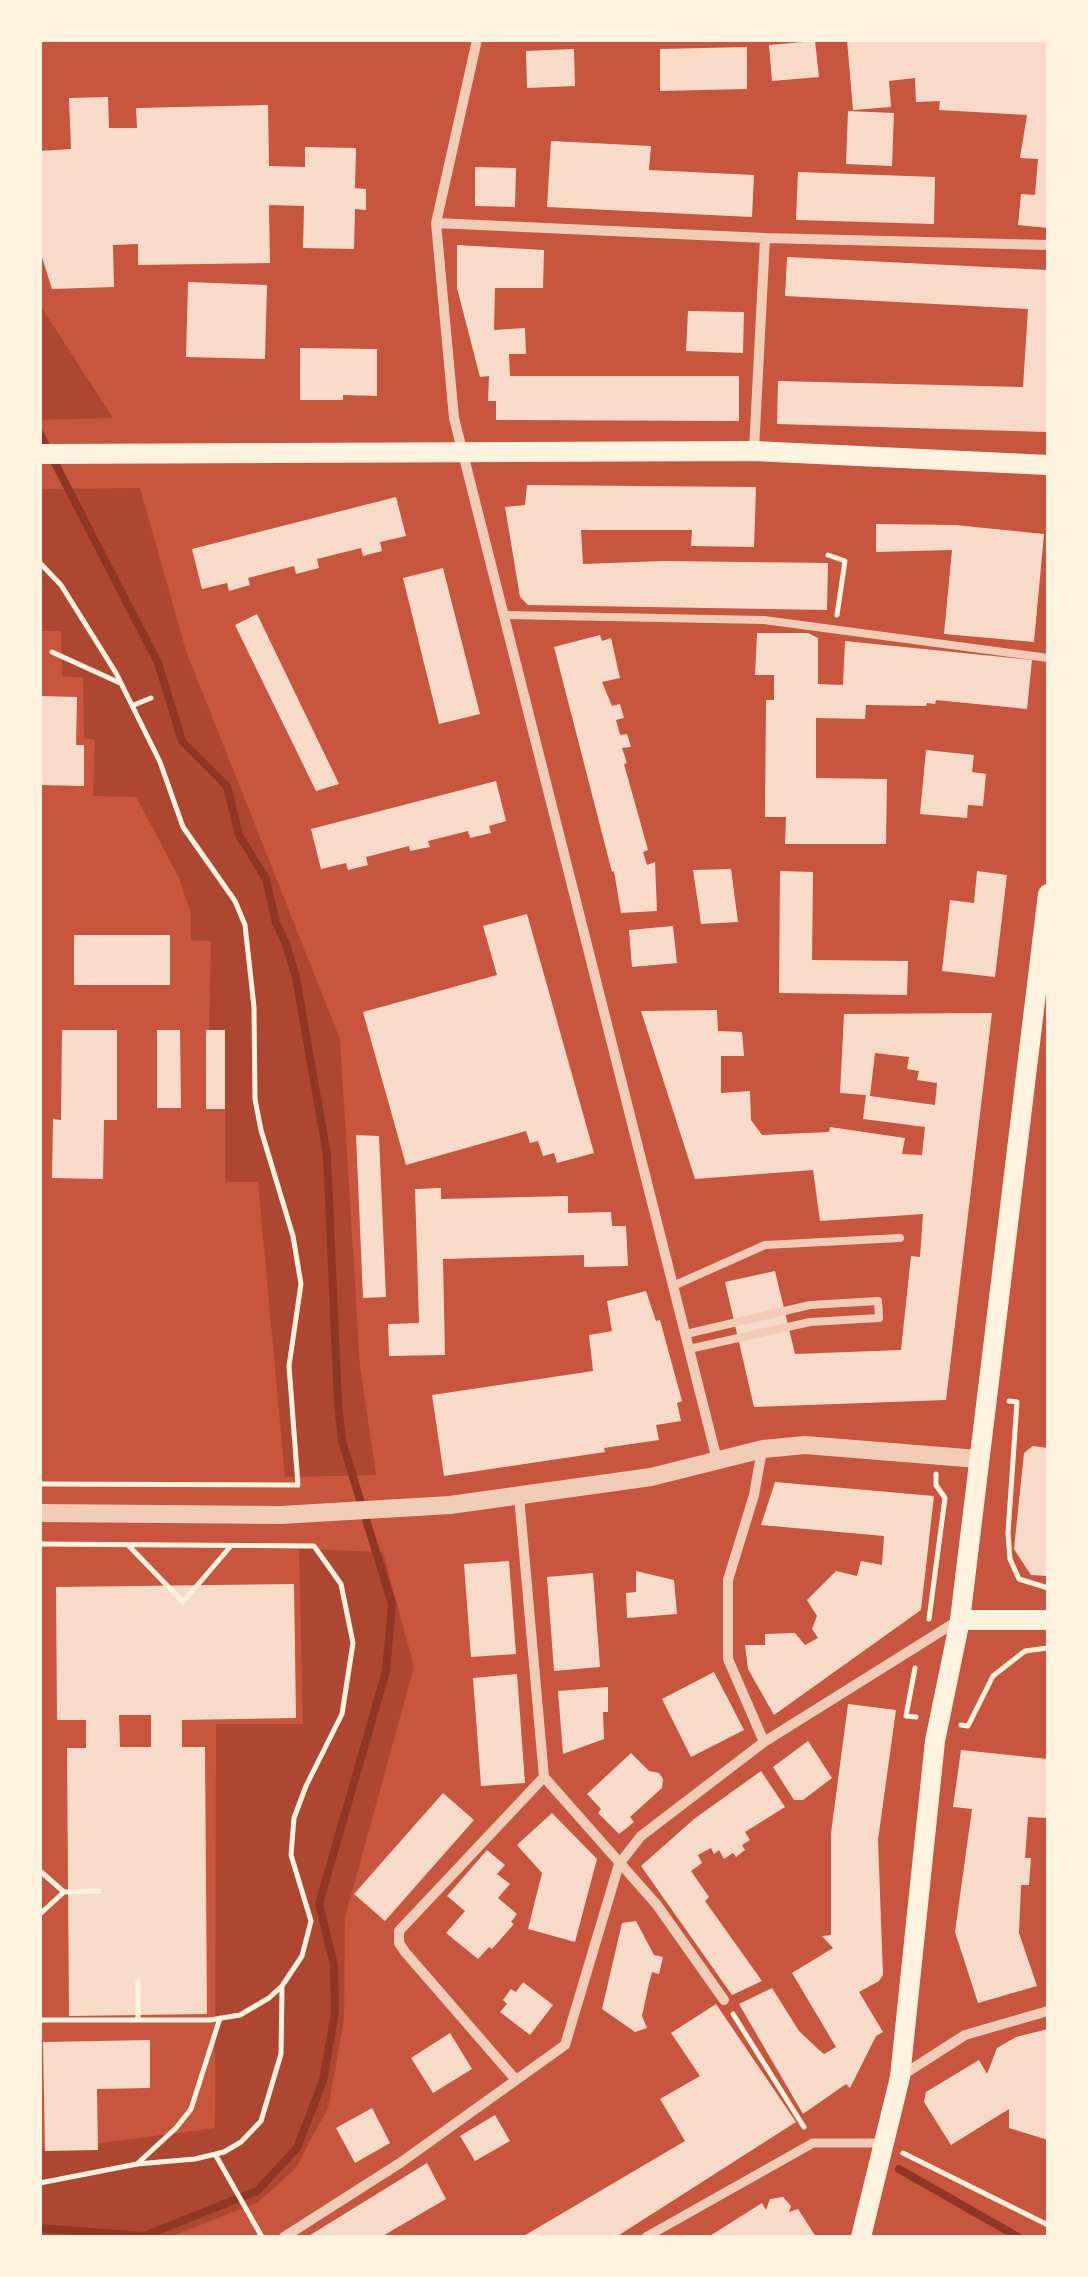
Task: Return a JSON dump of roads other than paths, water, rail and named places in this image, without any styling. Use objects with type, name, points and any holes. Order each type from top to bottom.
[{"type":"main road","points":[[40,454],[754,451],[1048,465]]},
{"type":"main road","points":[[861,2237],[900,2077],[934,1741],[960,1620],[1048,894]]},
{"type":"main road","points":[[960,1620],[1048,1620]]},
{"type":"street","points":[[477,40],[436,222],[454,418],[717,1460]]},
{"type":"street","points":[[436,222],[765,238],[1048,245]]},
{"type":"street","points":[[754,451],[765,238]]},
{"type":"street","points":[[40,1514],[318,1514],[402,1509],[651,1477],[762,1448],[825,1446],[978,1459]]},
{"type":"street","points":[[762,1448],[754,1495],[728,1580],[728,1659],[764,1742]]},
{"type":"street","points":[[519,1496],[544,1777],[658,1905],[724,2000]]},
{"type":"street","points":[[284,2237],[400,2162],[565,2045],[619,1864],[641,1836],[764,1742],[960,1620]]},
{"type":"street","points":[[516,2080],[405,1952],[398,1932],[544,1777]]},
{"type":"street","points":[[900,2077],[965,2035],[1048,2011]]},
{"type":"street","points":[[646,2237],[813,2143],[884,2144]]},
{"type":"lane","points":[[504,615],[764,620],[1048,658]]},
{"type":"lane","points":[[673,1286],[765,1245],[900,1238]]},
{"type":"lane","points":[[686,1334],[810,1305],[878,1302],[879,1318],[810,1322],[689,1349]]},
{"type":"waterway","points":[[40,434],[158,663],[182,741],[227,786],[239,835],[266,879],[276,923],[286,944],[296,978],[327,1155],[342,1441],[392,1604],[386,1671],[319,1904],[334,1965],[335,2012],[323,2081],[297,2148],[257,2191],[144,2236],[40,2228]]},
{"type":"waterway","points":[[899,2169],[1018,2237]]}]
